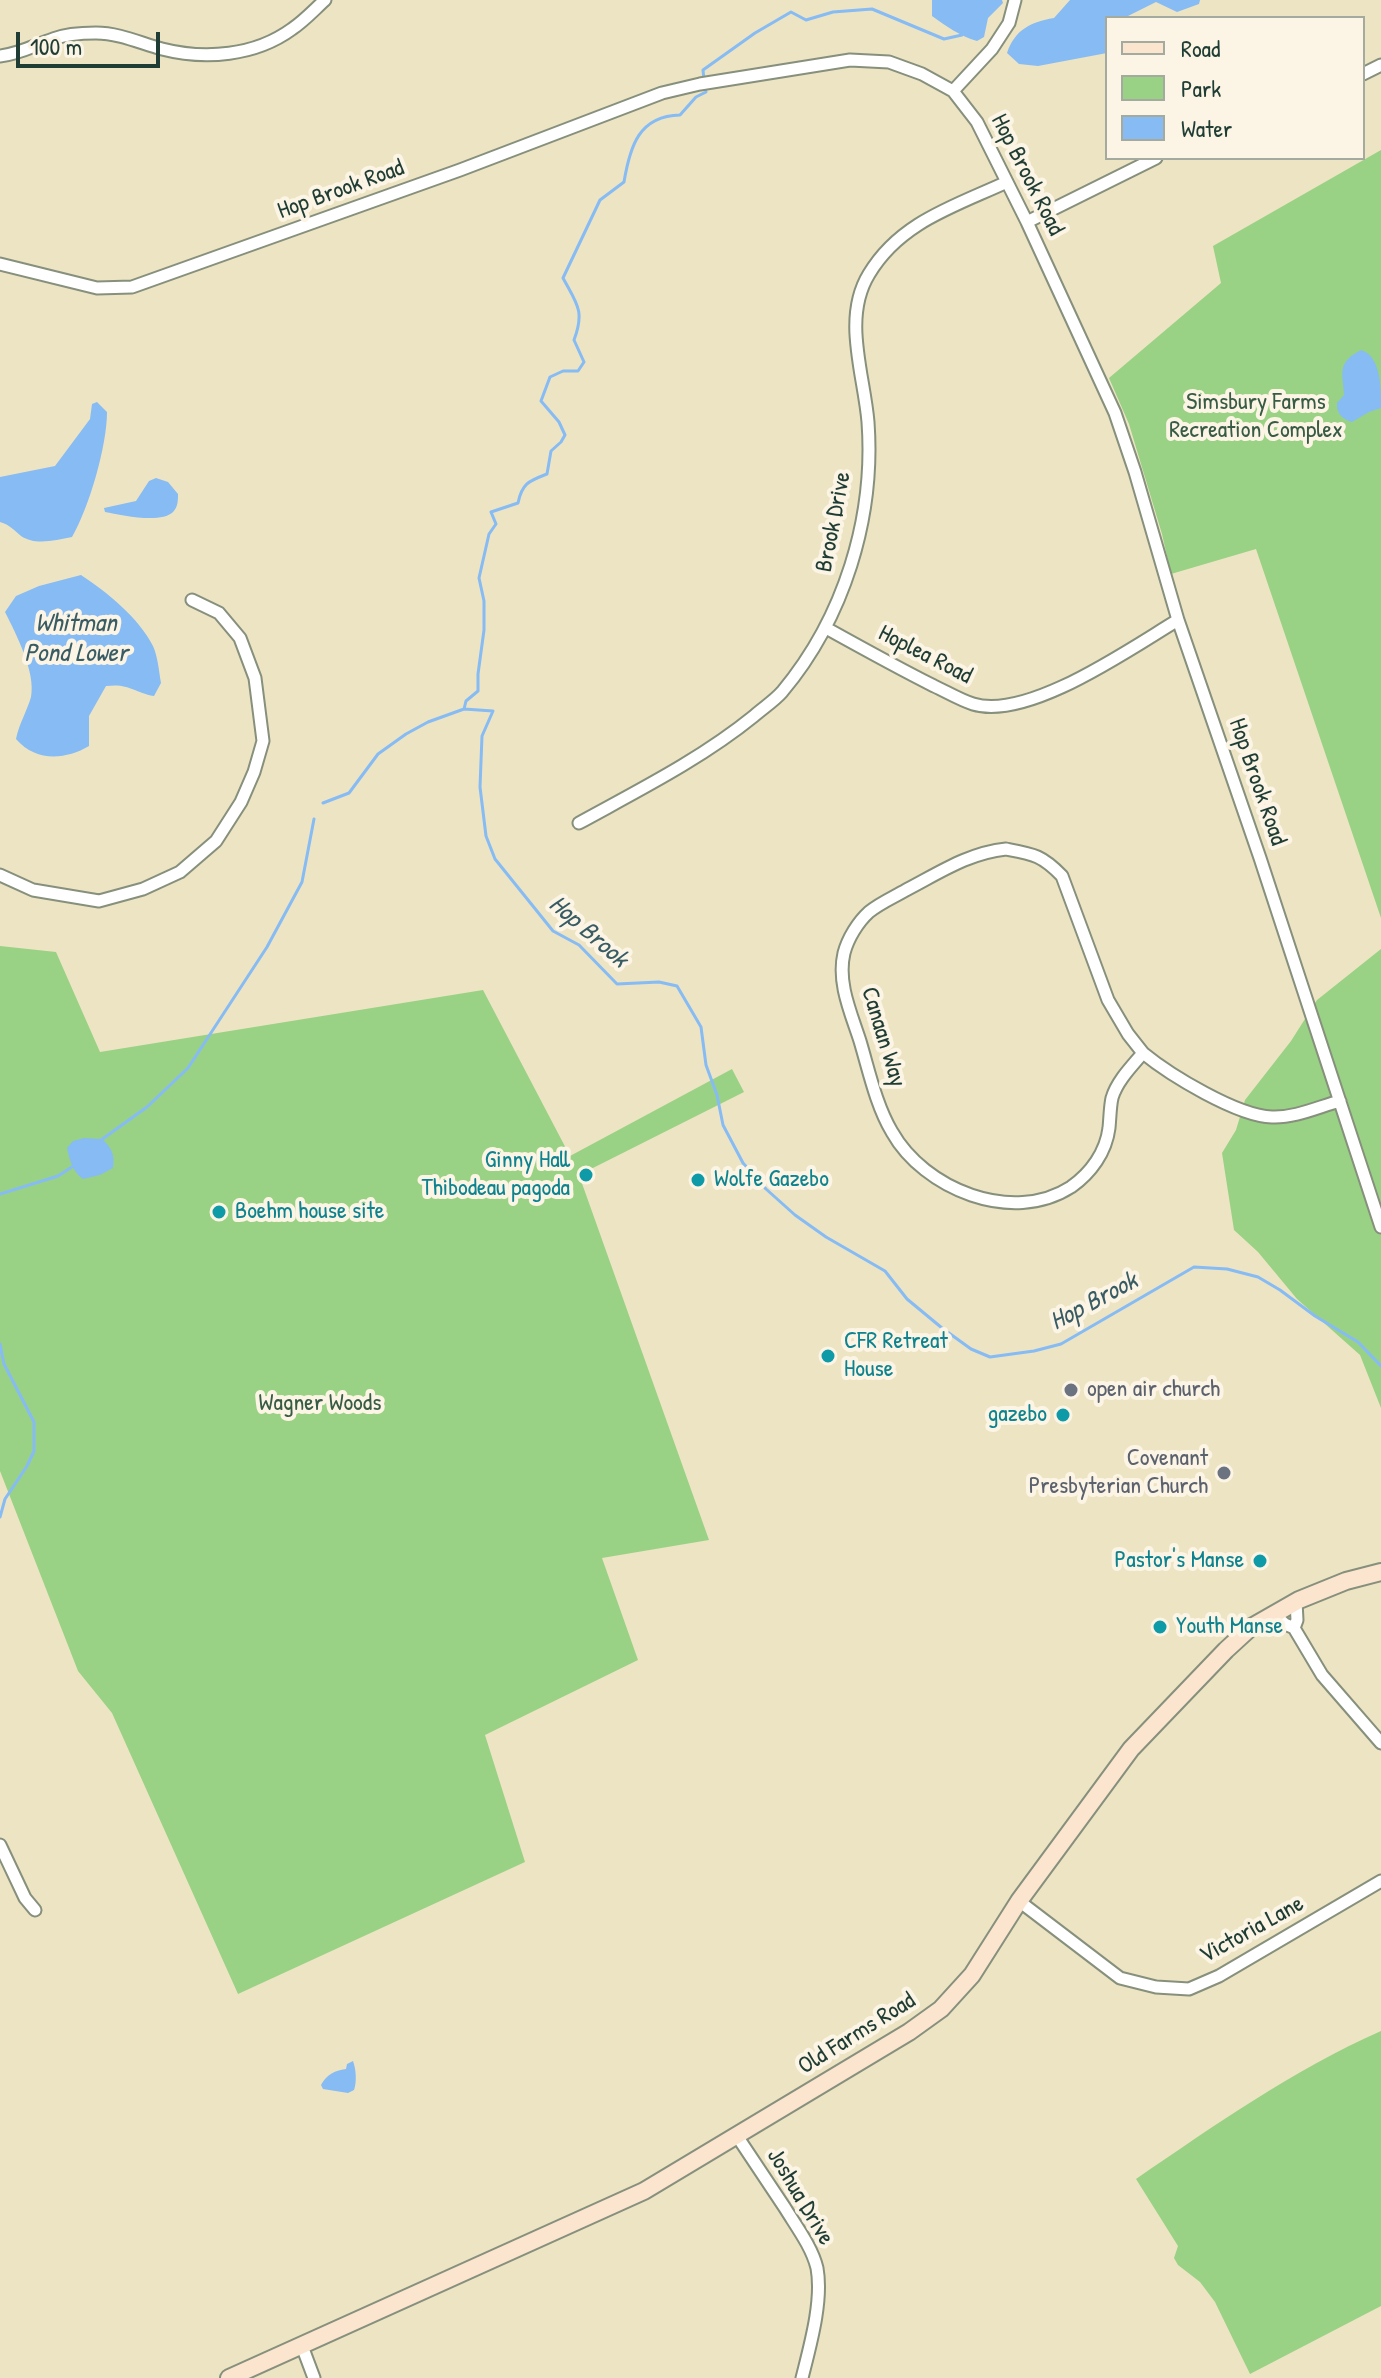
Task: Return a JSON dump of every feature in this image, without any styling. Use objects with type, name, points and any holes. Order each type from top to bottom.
[{"type":"street","points":[[0,56],[65,35],[99,33],[119,35],[165,50],[235,53],[267,43],[292,30],[325,0]]},
{"type":"street","points":[[953,91],[992,49],[1009,23],[1015,0]]},
{"type":"street","name":"Hop Brook Road","points":[[0,264],[97,288],[132,287],[430,181],[662,93],[704,83],[850,60],[889,62],[922,74],[953,91],[977,122],[1115,413],[1178,620],[1381,1227]]},
{"type":"street","points":[[1027,222],[1152,160]]},
{"type":"street","name":"Brook Drive","points":[[579,823],[699,756],[730,735],[781,694],[826,628],[846,583],[859,538],[868,483],[868,424],[856,332],[860,295],[883,254],[918,223],[1007,182]]},
{"type":"street","points":[[0,875],[33,890],[99,901],[143,889],[180,872],[216,841],[241,802],[263,741],[255,678],[240,638],[219,613],[192,600]]},
{"type":"street","name":"Hoplea Road","points":[[826,628],[924,681],[973,704],[989,706],[1028,701],[1050,692],[1178,620]]},
{"type":"street","name":"Canaan Way","points":[[1143,1053],[1113,1096],[1104,1148],[1084,1177],[1069,1188],[1034,1200],[995,1201],[960,1191],[920,1167],[901,1146],[885,1119],[844,991],[844,952],[850,937],[869,912],[963,859],[985,851],[1006,849],[1035,854],[1048,861],[1062,876],[1108,1000],[1143,1053],[1160,1066],[1230,1105],[1270,1117],[1294,1115],[1340,1101]]},
{"type":"street","name":"Old Farms Road","points":[[229,2378],[644,2191],[909,2032],[941,2009],[972,1975],[1019,1901],[1131,1749],[1226,1650],[1250,1628],[1296,1602],[1346,1581],[1381,1572]]},
{"type":"street","points":[[1294,1628],[1296,1602]]},
{"type":"street","points":[[1274,1614],[1294,1628],[1322,1675],[1381,1743]]},
{"type":"street","points":[[0,1845],[25,1898],[35,1910]]},
{"type":"street","name":"Victoria Lane","points":[[1019,1901],[1120,1978],[1156,1987],[1189,1989],[1219,1976],[1381,1881]]},
{"type":"street","name":"Joshua Drive","points":[[737,2136],[807,2244],[817,2267],[815,2321],[802,2378]]},
{"type":"street","points":[[302,2346],[314,2378]]},
{"type":"green space","name":"Simsbury Farms Recreation Complex","points":[[1381,150],[1381,918],[1256,549],[1171,574],[1129,424],[1109,378],[1221,283],[1213,246]]},
{"type":"green space","name":"Wagner Woods","points":[[0,946],[56,952],[100,1052],[483,990],[570,1156],[732,1069],[744,1092],[579,1175],[709,1540],[602,1558],[638,1660],[485,1735],[525,1862],[238,1994],[112,1713],[78,1671],[0,1471]]},
{"type":"green space","points":[[1381,949],[1381,1408],[1360,1355],[1297,1299],[1258,1252],[1234,1230],[1222,1153],[1236,1130],[1245,1100],[1291,1041],[1317,1000]]},
{"type":"green space","points":[[1381,2031],[1381,2306],[1250,2374],[1215,2302],[1200,2282],[1178,2265],[1174,2258],[1178,2246],[1136,2179],[1286,2081]]},
{"type":"water","points":[[932,0],[1002,0],[1003,3],[988,18],[984,37],[977,41],[959,34],[932,16]]},
{"type":"water","points":[[1070,0],[1200,0],[1199,4],[1177,12],[1156,2],[1128,16],[1105,16],[1105,53],[1038,66],[1019,64],[1007,53],[1019,33],[1038,22],[1054,18]]},
{"type":"water","points":[[1361,350],[1368,353],[1376,365],[1381,408],[1352,422],[1341,416],[1337,403],[1344,395],[1344,364]]},
{"type":"water","points":[[97,402],[107,412],[104,442],[91,494],[72,537],[33,541],[0,522],[0,477],[55,466],[90,419],[92,404]]},
{"type":"water","points":[[156,478],[168,482],[178,494],[177,506],[167,516],[150,518],[105,512],[104,508],[136,501],[149,481]]},
{"type":"water","name":"Whitman Pond Lower","points":[[81,575],[112,598],[147,635],[155,650],[161,683],[154,696],[126,687],[106,686],[89,716],[89,746],[61,756],[42,755],[32,752],[16,739],[32,687],[24,653],[5,612],[16,596],[39,586]]},
{"type":"water","points":[[84,1138],[105,1142],[113,1155],[113,1168],[83,1179],[79,1176],[67,1148],[73,1141]]},
{"type":"water","points":[[353,2061],[356,2076],[354,2090],[348,2093],[323,2089],[321,2085],[328,2076],[346,2069],[347,2064]]},
{"type":"waterway","name":"Hop Brook","points":[[704,80],[703,70],[791,12],[806,20],[833,12],[872,9],[944,39],[962,35]]},
{"type":"waterway","name":"Hop Brook","points":[[705,87],[706,92],[696,97],[680,115],[666,117],[646,127],[634,145],[624,182],[600,200],[563,278],[578,308],[579,322],[574,340],[584,362],[578,371],[563,371],[550,377],[541,401],[559,422],[565,435],[551,451],[547,474],[527,484],[518,503],[491,512],[496,524],[489,534],[479,578],[484,601],[484,630],[478,691],[466,701],[464,709],[493,711],[482,736],[480,787],[486,836],[495,859],[553,931],[579,945],[617,984],[659,982],[677,986],[701,1027],[706,1065],[717,1095],[723,1125],[743,1163],[795,1215],[885,1271],[907,1299],[971,1349],[990,1357],[1061,1344],[1194,1267],[1227,1269],[1258,1277],[1358,1342],[1381,1366]]},
{"type":"waterway","points":[[323,803],[349,793],[378,754],[406,734],[464,709]]},
{"type":"waterway","points":[[101,1140],[147,1107],[188,1068],[267,947],[302,882],[314,819]]},
{"type":"waterway","points":[[0,1194],[58,1176],[75,1165]]},
{"type":"waterway","points":[[0,1344],[4,1364],[34,1422],[34,1451],[5,1499],[0,1517]]},
{"type":"place","name":"Ginny Hall Thibodeau pagoda","points":[[586,1175]]},
{"type":"place","name":"Wolfe Gazebo","points":[[698,1180]]},
{"type":"place","name":"Boehm house site","points":[[219,1212]]},
{"type":"place","name":"CFR Retreat House","points":[[828,1356]]},
{"type":"place","name":"open air church","points":[[1071,1390]]},
{"type":"place","name":"gazebo","points":[[1063,1415]]},
{"type":"place","name":"Covenant Presbyterian Church","points":[[1224,1473]]},
{"type":"place","name":"Pastor's Manse","points":[[1260,1561]]},
{"type":"place","name":"Youth Manse","points":[[1160,1627]]}]
